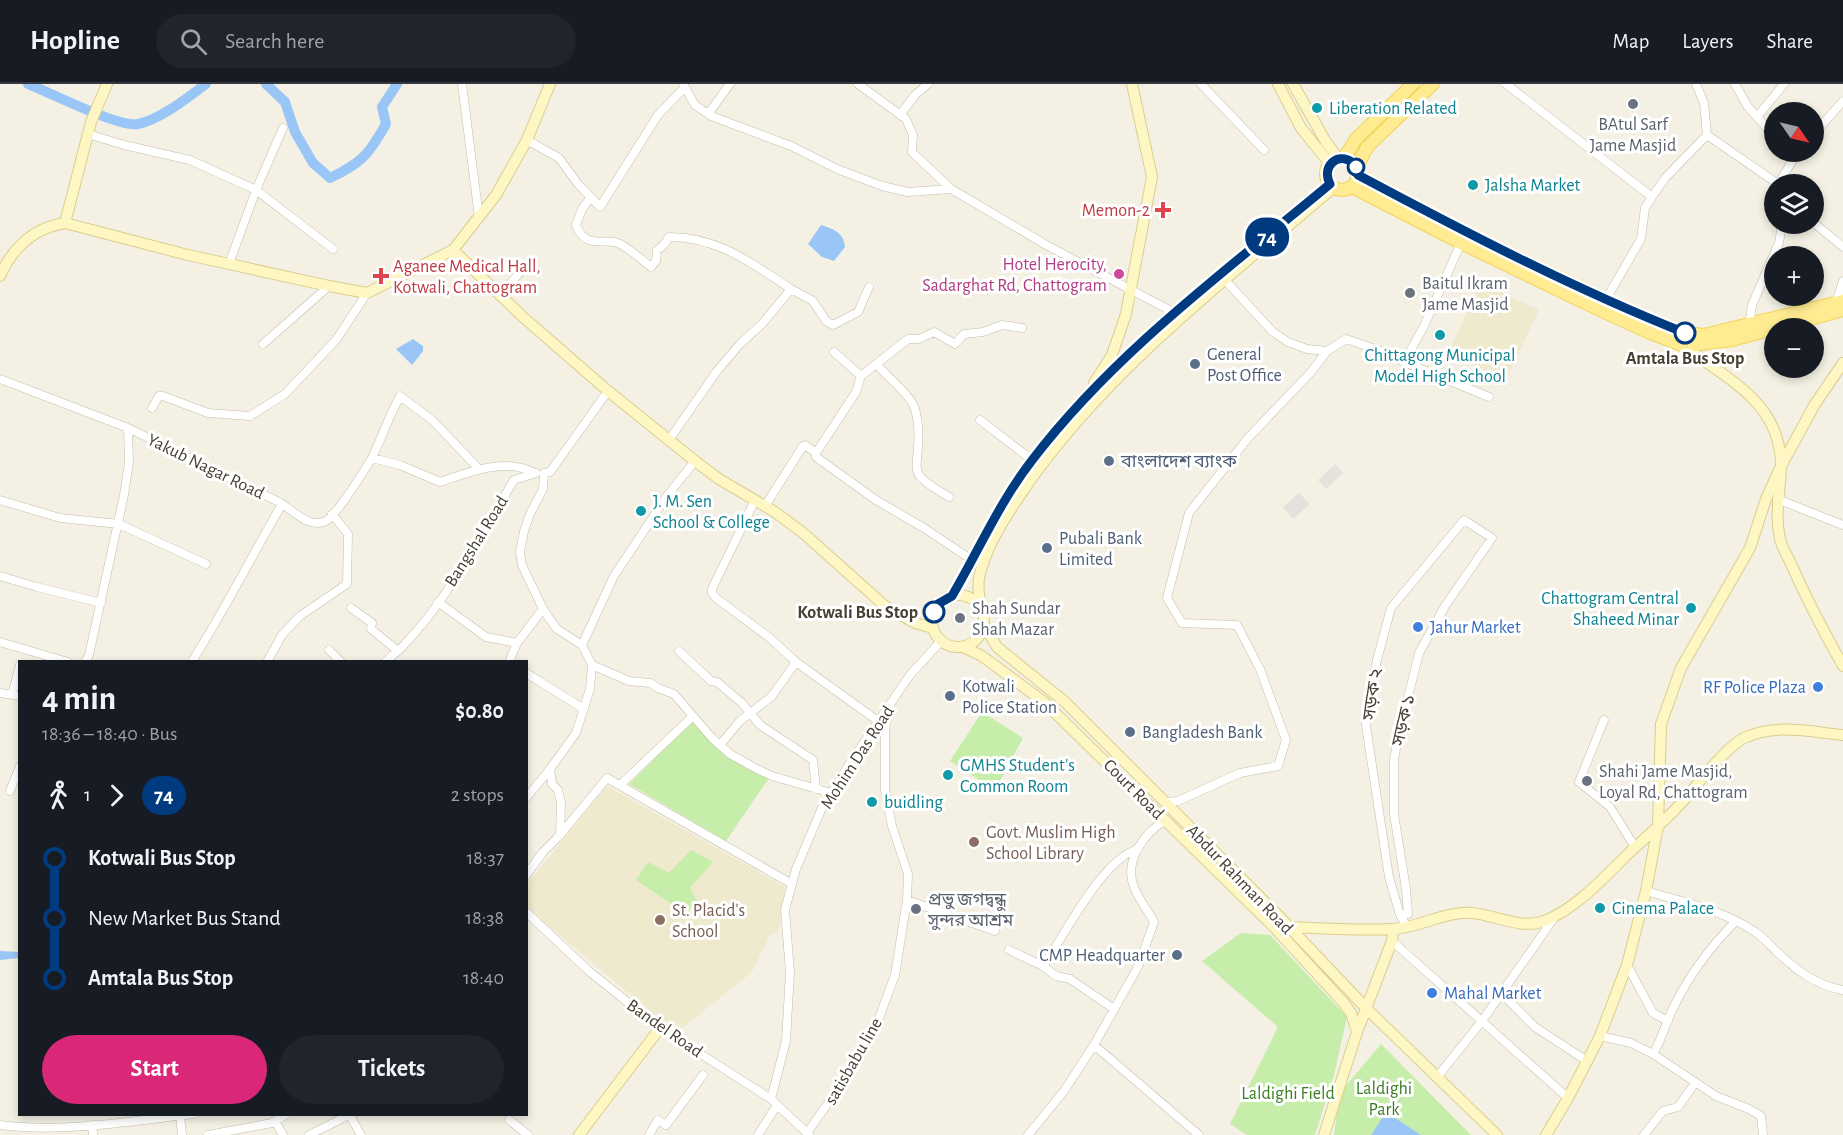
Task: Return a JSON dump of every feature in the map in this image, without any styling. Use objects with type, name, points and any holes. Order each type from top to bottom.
[{"type":"main road","points":[[65,223],[91,122],[107,84]]},
{"type":"main road","points":[[0,276],[8,257],[28,237],[51,225],[65,223],[229,264],[367,293],[453,250],[496,195],[527,140],[550,84]]},
{"type":"main road","points":[[1083,400],[1116,347],[1126,314],[1152,177],[1132,84]]},
{"type":"main road","points":[[1278,84],[1301,128],[1337,160],[1349,159],[1358,171],[1648,332],[1684,346],[1753,397],[1767,414],[1778,442],[1781,466],[1777,499],[1780,540],[1811,608],[1843,666]]},
{"type":"main road","points":[[1293,84],[1337,160]]},
{"type":"main road","points":[[1413,84],[1337,160],[1326,174],[1332,186],[1343,190],[1352,187],[1461,243],[1603,305],[1685,333],[1704,335],[1750,330],[1839,307]]},
{"type":"main road","points":[[1352,187],[1367,147],[1433,84]]},
{"type":"main road","points":[[981,610],[972,600],[959,595],[952,596],[938,604],[934,612],[933,628],[947,645],[963,647],[980,635],[984,624],[978,591],[991,545],[1007,514],[1044,461],[1092,405],[1166,332],[1332,186]]},
{"type":"main road","points":[[952,596],[1003,503],[1032,460],[1083,400],[1175,313],[1332,186]]},
{"type":"main road","points":[[453,250],[500,296],[608,391],[695,461],[802,532],[885,606],[915,623],[933,628]]},
{"type":"main road","points":[[1684,346],[1732,340],[1750,330]]},
{"type":"main road","points":[[1545,1135],[1568,1098],[1600,1035],[1627,965],[1646,891],[1658,826],[1661,724],[1681,668],[1750,548],[1766,499],[1781,466],[1815,404],[1843,363]]},
{"type":"main road","name":"Abdur Rahman Road","points":[[984,624],[997,647],[1065,702],[1366,1008],[1497,1135]]},
{"type":"main road","name":"Court Road","points":[[963,647],[982,656],[1044,702],[1166,820],[1274,927],[1343,1002],[1351,1013],[1357,1032]]},
{"type":"main road","points":[[1288,927],[1392,935],[1407,927],[1456,914],[1473,913],[1532,924],[1555,916],[1570,907],[1594,886],[1671,814],[1704,777],[1743,739],[1758,733],[1788,729],[1843,735]]},
{"type":"main road","points":[[1324,1135],[1357,1032],[1392,935]]},
{"type":"main road","points":[[579,1135],[660,1028]]},
{"type":"street","points":[[462,84],[479,218]]},
{"type":"street","points":[[708,114],[730,84]]},
{"type":"street","points":[[858,84],[906,119],[913,135],[912,152],[951,189],[1048,246],[1175,313]]},
{"type":"street","points":[[900,115],[915,95],[928,84]]},
{"type":"street","points":[[1201,84],[1264,150]]},
{"type":"street","points":[[1506,84],[1652,197]]},
{"type":"street","points":[[1603,305],[1641,239],[1645,208],[1666,177],[1707,135],[1704,103],[1696,84]]},
{"type":"street","points":[[1735,84],[1748,107],[1764,125]]},
{"type":"street","points":[[1757,117],[1784,84]]},
{"type":"street","points":[[527,140],[560,158],[578,184],[598,206],[601,206],[658,115],[684,86],[694,105],[708,114],[791,146],[837,169],[882,186],[908,192],[951,189]]},
{"type":"street","points":[[1824,123],[1843,101]]},
{"type":"street","points":[[229,264],[256,190],[283,128]]},
{"type":"street","points":[[88,134],[190,160],[256,190],[333,249]]},
{"type":"street","points":[[1707,135],[1764,174]]},
{"type":"street","points":[[591,197],[582,208],[576,225],[579,234],[602,243],[618,242],[651,267],[656,261],[657,250],[669,237],[708,241],[728,249],[813,301],[826,321],[833,325],[858,312],[869,287]]},
{"type":"street","points":[[1824,231],[1843,247]]},
{"type":"street","points":[[1750,330],[1752,305],[1779,243],[1780,234]]},
{"type":"street","points":[[1404,362],[1423,328],[1461,243]]},
{"type":"street","points":[[500,296],[526,265]]},
{"type":"street","points":[[1226,280],[1273,332],[1288,342],[1307,349],[1327,351]]},
{"type":"street","points":[[1839,307],[1843,281]]},
{"type":"street","points":[[263,344],[329,286]]},
{"type":"street","points":[[669,440],[725,362],[740,344],[762,324],[791,289]]},
{"type":"street","points":[[152,408],[159,396],[163,396],[208,413],[250,416],[285,394],[336,340],[367,293]]},
{"type":"street","points":[[816,453],[856,392],[861,376],[908,339],[919,339],[932,332],[955,344],[964,334],[982,332],[1002,325],[1022,328]]},
{"type":"street","points":[[1165,802],[1179,801],[1240,773],[1278,765],[1286,740],[1260,669],[1237,625],[1182,623],[1167,598],[1189,513],[1248,438],[1311,372],[1327,351],[1346,339],[1387,353],[1489,398]]},
{"type":"street","points":[[834,352],[861,376]]},
{"type":"street","points":[[877,365],[897,387],[909,395],[914,406],[918,442],[916,461],[919,476],[949,497]]},
{"type":"street","points":[[0,379],[128,428]]},
{"type":"street","points":[[528,796],[576,733],[584,710],[592,665],[582,645],[558,629],[543,609],[522,564],[520,552],[524,531],[543,489],[544,473],[550,472],[608,391]]},
{"type":"street","points":[[269,658],[282,634],[300,616],[347,584],[348,534],[332,514],[349,494],[372,458],[400,396],[432,420],[479,469]]},
{"type":"street","points":[[980,420],[1032,460]]},
{"type":"street","name":"Yakub Nagar Road","points":[[86,660],[118,524],[129,462],[128,428],[282,504],[308,522],[318,523],[326,520],[332,514]]},
{"type":"street","points":[[878,721],[796,662],[770,638],[712,593],[712,589],[760,503],[805,445],[816,453],[816,457],[868,494],[972,560]]},
{"type":"street","points":[[372,458],[400,465],[440,482],[479,469],[514,466],[523,467],[535,473]]},
{"type":"street","points":[[582,645],[614,576],[667,496],[695,461]]},
{"type":"street","name":"Bangshal Road","points":[[387,660],[420,627],[438,602],[514,480],[535,473],[544,473]]},
{"type":"street","points":[[1777,499],[1843,525]]},
{"type":"street","points":[[0,500],[60,518],[118,524],[206,564]]},
{"type":"street","points":[[194,660],[224,611],[241,574],[282,504]]},
{"type":"street","name":"সড়ক ২","points":[[1400,915],[1389,876],[1365,719],[1377,660],[1391,608],[1464,519],[1481,532]]},
{"type":"street","name":"সড়ক ১","points":[[1400,915],[1408,914],[1394,814],[1394,759],[1399,733],[1419,652],[1445,606],[1492,538],[1481,532]]},
{"type":"street","points":[[0,576],[101,603]]},
{"type":"street","points":[[438,602],[486,637],[517,643]]},
{"type":"street","points":[[351,608],[372,624],[371,629],[398,651]]},
{"type":"street","points":[[510,660],[517,643],[543,609]]},
{"type":"street","name":"Mohim Das Road","points":[[758,1135],[774,1102],[786,1041],[790,972],[785,910],[796,869],[822,808],[831,793],[910,675],[941,640]]},
{"type":"street","points":[[0,642],[61,660]]},
{"type":"street","points":[[21,660],[25,649]]},
{"type":"street","points":[[328,650],[340,660]]},
{"type":"street","points":[[679,651],[711,681],[717,682],[742,703],[760,725],[813,760],[816,789]]},
{"type":"street","points":[[720,745],[749,713],[772,696],[796,662]]},
{"type":"street","points":[[592,665],[629,681],[650,683],[674,694],[720,745],[730,754],[757,769],[772,776],[831,793]]},
{"type":"street","points":[[528,674],[584,710]]},
{"type":"street","points":[[0,693],[16,695],[18,679]]},
{"type":"street","name":"satisbabu line","points":[[808,1134],[852,1069],[875,1029],[895,975],[907,900],[908,874],[892,826],[885,790],[885,728],[891,703]]},
{"type":"street","points":[[620,785],[693,716]]},
{"type":"street","points":[[1604,720],[1591,747],[1579,782],[1610,807],[1635,847]]},
{"type":"street","points":[[550,769],[552,784],[558,790],[561,803],[560,835]]},
{"type":"street","points":[[10,791],[18,771]]},
{"type":"street","points":[[528,872],[607,778],[792,884]]},
{"type":"street","points":[[1028,1135],[1064,1090],[1094,1045],[1138,967],[1154,922],[1132,882],[1133,866],[1138,849],[1148,833],[1166,820]]},
{"type":"street","points":[[1043,966],[1098,881],[1127,852],[1138,849]]},
{"type":"street","points":[[1646,891],[1736,921],[1757,933],[1805,976],[1818,983],[1843,990]]},
{"type":"street","points":[[907,900],[995,931]]},
{"type":"street","name":"Bandel Road","points":[[528,914],[590,972],[660,1028],[774,1102],[808,1134]]},
{"type":"street","points":[[1400,915],[1407,927]]},
{"type":"street","points":[[1438,1077],[1482,1022],[1555,916]]},
{"type":"street","points":[[1653,1054],[1695,969],[1715,942],[1736,921]]},
{"type":"street","points":[[1392,935],[1482,1022],[1568,1098]]},
{"type":"street","points":[[1009,950],[1043,966],[1056,976],[1070,979],[1114,1009]]},
{"type":"street","points":[[1627,965],[1653,1013],[1668,1021]]},
{"type":"street","points":[[1502,993],[1535,1026],[1587,1061]]},
{"type":"street","points":[[1600,1035],[1631,1043],[1653,1054],[1716,1096],[1761,1116],[1763,1135]]},
{"type":"street","points":[[1094,1045],[1199,1135]]},
{"type":"street","points":[[649,1135],[658,1120],[666,1125],[703,1076]]},
{"type":"street","points":[[1644,1135],[1663,1111],[1678,1107],[1695,1083]]},
{"type":"street","points":[[0,1125],[40,1129],[120,1124],[180,1116],[182,1135]]},
{"type":"street","points":[[208,1135],[275,1121],[284,1116]]},
{"type":"street","points":[[309,1135],[347,1116]]},
{"type":"street","points":[[350,1116],[361,1135]]},
{"type":"street","points":[[509,1120],[528,1135]]},
{"type":"street","points":[[275,1121],[282,1135]]},
{"type":"street","points":[[92,1125],[93,1135]]},
{"type":"shaded area","points":[[1481,283],[1539,310],[1506,380],[1448,353]]},
{"type":"shaded area","points":[[1335,464],[1343,473],[1326,489],[1318,480]]},
{"type":"shaded area","points":[[1299,493],[1310,504],[1293,519],[1283,507]]},
{"type":"shaded area","name":"St. Placid's School","points":[[607,786],[785,887],[778,933],[770,935],[752,972],[676,1033],[528,909],[528,883]]},
{"type":"green space","points":[[982,712],[1023,738],[995,790],[950,761]]},
{"type":"green space","points":[[692,722],[724,754],[769,778],[726,841],[629,784]]},
{"type":"green space","points":[[691,850],[713,862],[690,888],[697,901],[686,914],[636,880],[648,862],[669,873]]},
{"type":"green space","name":"Laldighi Field","points":[[1241,933],[1270,935],[1347,1017],[1334,1075],[1315,1135],[1247,1135],[1230,1124],[1278,1027],[1202,961]]},
{"type":"green space","name":"Laldighi Park","points":[[1381,1044],[1471,1135],[1334,1135],[1339,1094]]},
{"type":"water","points":[[821,225],[838,232],[843,238],[845,247],[834,261],[822,257],[808,244]]},
{"type":"water","points":[[413,339],[423,346],[423,351],[412,365],[396,349]]},
{"type":"water","points":[[0,951],[18,952],[18,958],[0,960]]},
{"type":"water","points":[[1386,1112],[1421,1135],[1371,1135]]},
{"type":"waterway","points":[[28,84],[100,115],[129,124],[138,124],[155,118],[206,84]]},
{"type":"waterway","points":[[266,84],[285,102],[295,132],[313,163],[330,178],[364,157],[375,143],[386,124],[382,107],[397,84]]},
{"type":"bus line","name":"74","points":[[934,612],[938,604],[952,596],[1003,503],[1050,437],[1083,400],[1162,324],[1330,184],[1326,174],[1327,169],[1338,158],[1349,159],[1357,167],[1358,175],[1496,248],[1628,310],[1685,333]]},
{"type":"place","name":"BAtul Sarf Jame Masjid","points":[[1633,104]]},
{"type":"place","name":"Liberation Related","points":[[1317,108]]},
{"type":"place","name":"Jalsha Market","points":[[1473,185]]},
{"type":"place","name":"Memon-2","points":[[1163,210]]},
{"type":"place","name":"Hotel Herocity, Sadarghat Rd, Chattogram","points":[[1119,274]]},
{"type":"place","name":"Aganee Medical Hall, Kotwali, Chattogram","points":[[381,276]]},
{"type":"place","name":"Baitul Ikram Jame Masjid","points":[[1410,293]]},
{"type":"place","name":"Amtala Bus Stop","points":[[1685,333]]},
{"type":"place","name":"Chittagong Municipal Model High School","points":[[1440,335]]},
{"type":"place","name":"General Post Office","points":[[1195,364]]},
{"type":"place","name":"বাংলাদেশ ব্যাংক","points":[[1109,461]]},
{"type":"place","name":"J. M. Sen School & College","points":[[641,511]]},
{"type":"place","name":"Pubali Bank Limited","points":[[1047,548]]},
{"type":"place","name":"Chattogram Central Shaheed Minar","points":[[1691,608]]},
{"type":"place","name":"Kotwali Bus Stop","points":[[934,612]]},
{"type":"place","name":"Shah Sundar Shah Mazar","points":[[960,618]]},
{"type":"place","name":"Jahur Market","points":[[1418,627]]},
{"type":"place","name":"RF Police Plaza","points":[[1818,687]]},
{"type":"place","name":"Kotwali Police Station","points":[[950,696]]},
{"type":"place","name":"Bangladesh Bank","points":[[1130,732]]},
{"type":"place","name":"GMHS Student's Common Room","points":[[948,775]]},
{"type":"place","name":"Shahi Jame Masjid, Loyal Rd, Chattogram","points":[[1587,781]]},
{"type":"place","name":"buidling","points":[[872,802]]},
{"type":"place","name":"Govt. Muslim High School Library","points":[[974,842]]},
{"type":"place","name":"Cinema Palace","points":[[1600,908]]},
{"type":"place","name":"প্রভু জগদ্বন্ধু সুন্দর আশ্রম","points":[[916,909]]},
{"type":"place","name":"St. Placid's School","points":[[660,920]]},
{"type":"place","name":"CMP Headquarter","points":[[1177,955]]},
{"type":"place","name":"Mahal Market","points":[[1432,993]]}]
